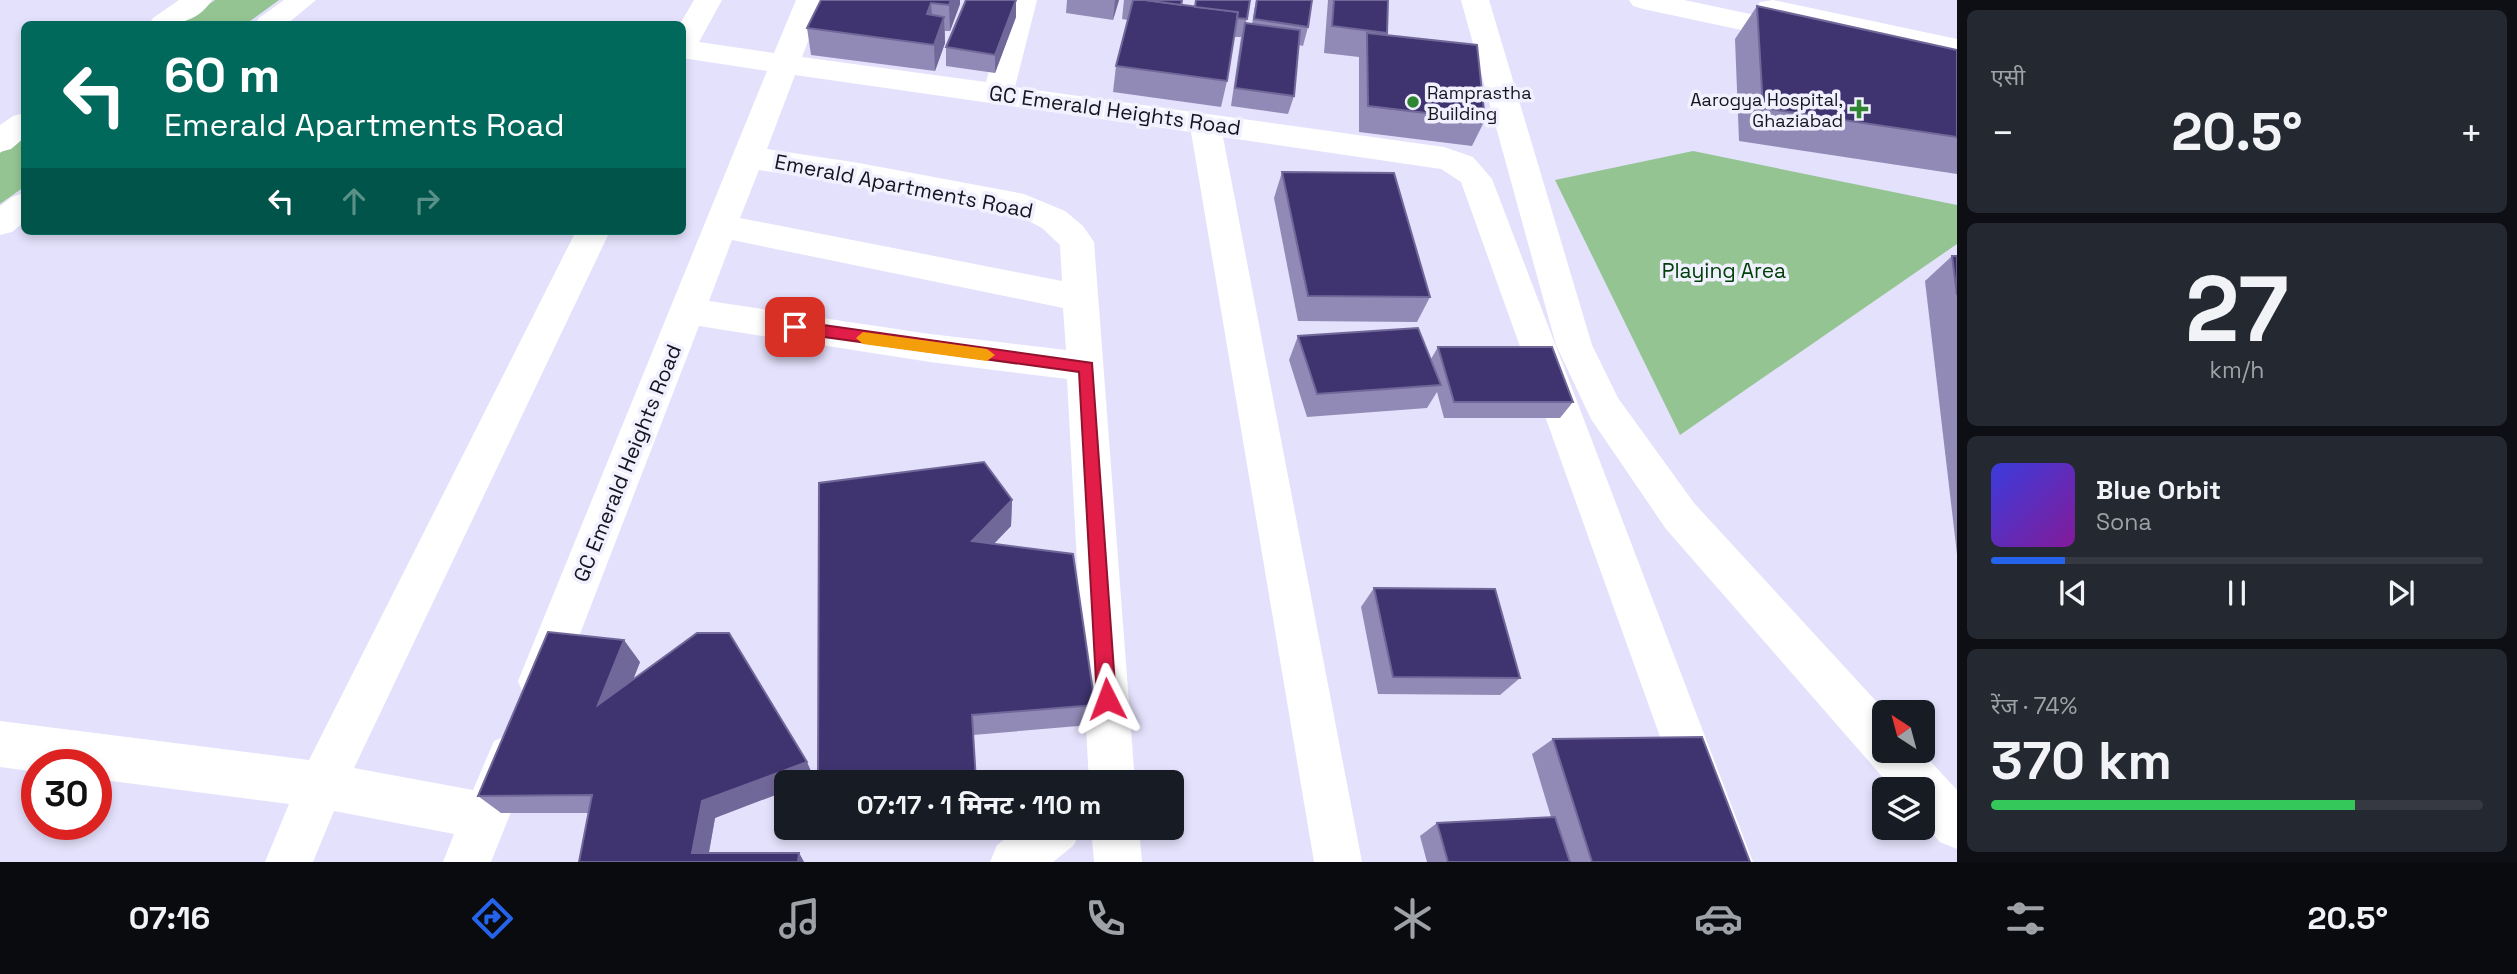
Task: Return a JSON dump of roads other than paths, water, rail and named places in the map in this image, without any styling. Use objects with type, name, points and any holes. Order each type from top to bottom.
[{"type":"street","points":[[167,21],[198,0]]},
{"type":"street","points":[[273,21],[302,0]]},
{"type":"street","points":[[686,41],[708,0]]},
{"type":"street","name":"GC Emerald Heights Road","points":[[467,862],[810,0]]},
{"type":"street","points":[[998,93],[1023,0]]},
{"type":"street","points":[[1475,0],[1574,345],[1604,408],[1680,516],[1872,730]]},
{"type":"street","points":[[1643,0],[1957,68]]},
{"type":"street","points":[[1734,0],[1957,48]]},
{"type":"street","points":[[686,49],[785,63]]},
{"type":"street","name":"GC Emerald Heights Road","points":[[785,63],[1444,158],[1458,162],[1469,170],[1476,179],[1729,862]]},
{"type":"street","points":[[1205,123],[1338,862]]},
{"type":"street","points":[[0,141],[21,125]]},
{"type":"street","name":"Emerald Apartments Road","points":[[747,157],[859,174],[1045,212],[1062,224],[1077,242],[1086,367]]},
{"type":"street","points":[[0,223],[21,207]]},
{"type":"street","points":[[720,226],[1082,298]]},
{"type":"street","points":[[289,862],[321,785],[591,235]]},
{"type":"street","points":[[687,311],[930,348],[1086,367],[1109,770]]},
{"type":"street","points":[[0,744],[321,785],[486,817]]},
{"type":"street","points":[[1901,763],[1957,825]]},
{"type":"street","points":[[1014,862],[1042,840]]},
{"type":"street","points":[[1116,840],[1118,862]]},
{"type":"place","name":"Ramprastha Building","points":[[1413,102]]},
{"type":"place","name":"Aarogya Hospital, Ghaziabad","points":[[1859,109]]},
{"type":"park label","name":"Playing Area","points":[[1724,270]]}]
